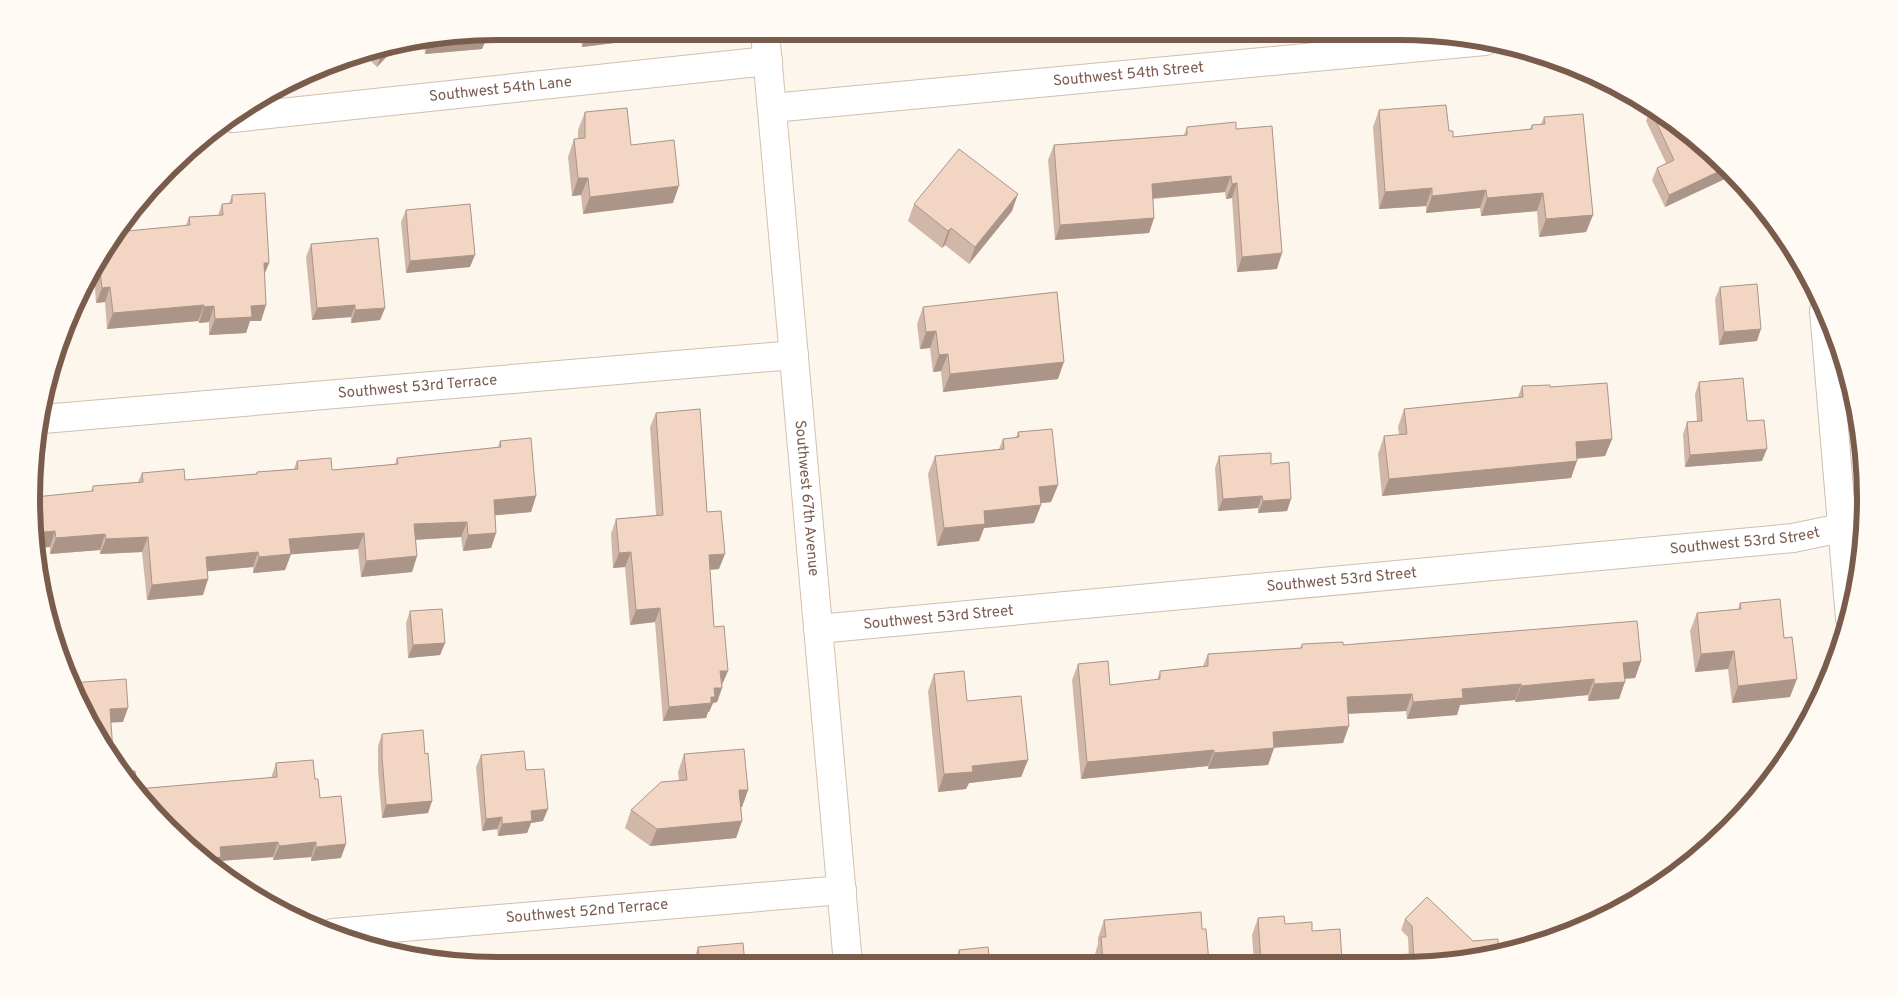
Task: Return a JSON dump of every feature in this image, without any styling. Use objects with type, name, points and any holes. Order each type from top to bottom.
[{"type":"street","name":"Southwest 67th Avenue","points":[[766,40],[847,957]]},
{"type":"street","name":"Southwest 54th Street","points":[[772,108],[1460,44]]},
{"type":"street","name":"Southwest 54th Lane","points":[[244,117],[768,62]]},
{"type":"street","points":[[1828,337],[1853,526],[1852,566]]},
{"type":"street","name":"Southwest 53rd Terrace","points":[[47,419],[794,356]]},
{"type":"street","name":"Southwest 53rd Street","points":[[818,629],[1793,538],[1853,526]]},
{"type":"street","name":"Southwest 52nd Terrace","points":[[348,932],[842,890]]},
{"type":"building","points":[[1446,105],[1449,131],[1453,131],[1453,137],[1532,129],[1532,125],[1545,124],[1544,117],[1583,114],[1593,215],[1546,219],[1543,193],[1487,198],[1486,190],[1432,196],[1432,188],[1385,192],[1379,110]]},
{"type":"building","points":[[627,108],[631,145],[674,140],[679,186],[590,197],[588,178],[578,178],[574,139],[585,138],[585,112]]},
{"type":"building","points":[[1654,118],[1678,135],[1720,171],[1669,195],[1657,168],[1674,160]]},
{"type":"building","points":[[1236,122],[1236,129],[1272,126],[1282,253],[1242,257],[1237,183],[1232,184],[1231,176],[1152,184],[1154,218],[1060,225],[1054,145],[1187,135],[1187,127]]},
{"type":"building","points":[[959,149],[1018,194],[975,247],[951,228],[948,231],[914,204]]},
{"type":"building","points":[[265,193],[269,263],[264,263],[266,305],[251,306],[252,317],[215,319],[214,306],[204,307],[204,305],[113,313],[110,287],[102,288],[100,271],[126,231],[190,225],[189,217],[223,215],[222,204],[232,203],[232,195]]},
{"type":"building","points":[[470,204],[475,255],[410,261],[406,210]]},
{"type":"building","points":[[378,238],[385,308],[355,310],[355,305],[317,308],[311,244]]},
{"type":"building","points":[[1757,284],[1761,329],[1724,332],[1720,287]]},
{"type":"building","points":[[1057,292],[1064,362],[950,374],[948,354],[939,355],[936,331],[926,332],[923,307]]},
{"type":"building","points":[[1743,378],[1747,421],[1764,420],[1767,449],[1690,455],[1687,422],[1702,421],[1699,382]]},
{"type":"building","points":[[1607,383],[1612,439],[1576,442],[1577,461],[1389,479],[1384,436],[1407,434],[1404,409],[1523,397],[1522,386],[1550,385],[1550,387]]},
{"type":"building","points":[[700,409],[707,512],[721,511],[725,554],[709,555],[714,627],[724,626],[728,671],[720,671],[722,688],[714,688],[715,697],[711,697],[711,703],[669,707],[660,608],[636,610],[631,552],[619,553],[616,519],[663,515],[656,413]]},
{"type":"building","points":[[1052,429],[1058,485],[1039,487],[1041,505],[984,511],[985,524],[944,528],[935,456],[1004,449],[1003,439],[1019,437],[1018,432]]},
{"type":"building","points":[[531,438],[536,496],[494,500],[496,533],[468,535],[467,522],[414,524],[417,556],[366,561],[364,533],[289,539],[291,554],[259,557],[258,552],[206,557],[208,579],[152,585],[148,537],[106,539],[105,534],[56,538],[55,531],[41,532],[40,496],[93,491],[93,486],[143,482],[142,473],[184,469],[185,480],[298,469],[297,461],[331,458],[332,470],[398,464],[397,458],[501,447],[500,441]]},
{"type":"building","points":[[1271,453],[1271,464],[1289,462],[1291,499],[1263,501],[1262,496],[1223,499],[1219,456]]},
{"type":"building","points":[[1780,599],[1784,638],[1792,637],[1797,679],[1738,686],[1734,651],[1701,654],[1697,613],[1741,609],[1740,603]]},
{"type":"building","points":[[442,609],[445,643],[413,645],[410,611]]},
{"type":"building","points":[[1637,621],[1641,661],[1623,663],[1625,682],[1594,684],[1594,679],[1462,689],[1463,698],[1413,702],[1412,694],[1347,697],[1349,726],[1273,732],[1274,748],[1214,753],[1214,750],[1087,762],[1078,664],[1108,661],[1110,685],[1160,679],[1160,671],[1208,666],[1208,654],[1302,648],[1302,644],[1343,642],[1343,645]]},
{"type":"building","points":[[964,671],[967,701],[1021,696],[1028,760],[972,766],[973,772],[944,774],[934,674]]},
{"type":"building","points":[[126,679],[128,708],[110,709],[113,746],[101,728],[79,682]]},
{"type":"building","points":[[423,730],[425,754],[428,753],[432,801],[386,805],[382,734]]},
{"type":"building","points":[[744,749],[748,790],[739,790],[742,821],[657,829],[631,810],[661,782],[687,780],[684,754]]},
{"type":"building","points":[[524,751],[526,770],[544,769],[548,809],[531,811],[532,821],[502,824],[502,817],[486,819],[481,755]]},
{"type":"building","points":[[313,760],[320,798],[341,796],[346,844],[316,847],[316,842],[279,846],[278,842],[220,847],[221,857],[214,858],[174,823],[144,788],[277,777],[276,763]]},
{"type":"building","points":[[135,771],[136,779],[130,772]]},
{"type":"building","points":[[1427,897],[1473,941],[1498,939],[1498,946],[1458,953],[1414,956],[1412,926],[1405,919]]},
{"type":"building","points":[[1201,912],[1202,929],[1206,929],[1209,957],[1103,957],[1101,937],[1106,937],[1104,920]]},
{"type":"building","points":[[1284,916],[1285,924],[1312,922],[1312,931],[1340,929],[1342,957],[1261,957],[1258,918]]},
{"type":"building","points":[[743,943],[744,957],[699,957],[698,947]]},
{"type":"building","points":[[988,947],[989,957],[960,957],[959,950]]}]
